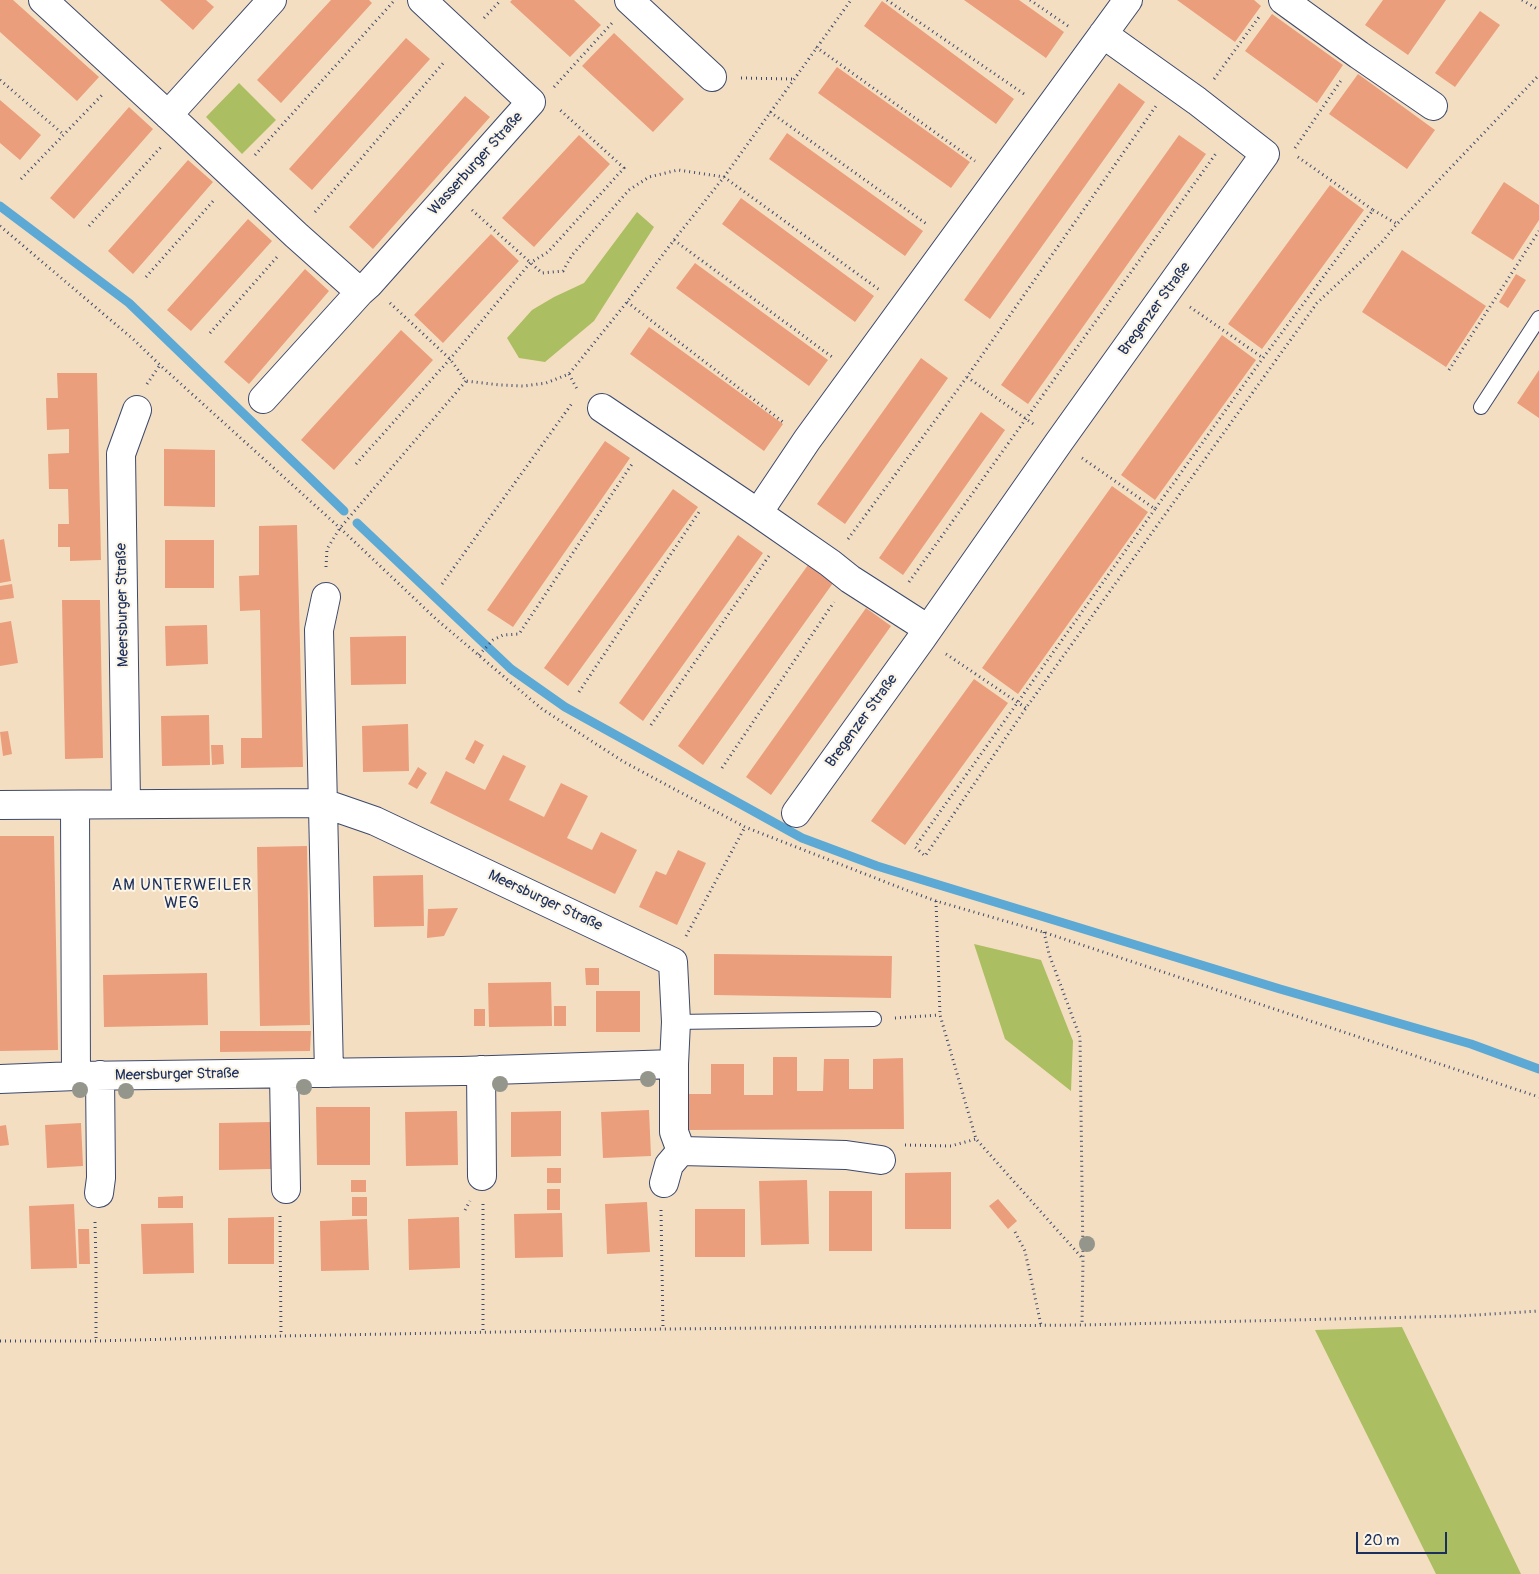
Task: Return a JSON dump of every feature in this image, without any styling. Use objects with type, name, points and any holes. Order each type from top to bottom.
[{"type":"street","points":[[42,0],[296,235],[365,288]]},
{"type":"street","points":[[174,121],[272,0]]},
{"type":"street","name":"Wasserburger Straße","points":[[263,399],[452,191],[539,99],[464,39],[422,0]]},
{"type":"street","points":[[758,513],[807,440],[1128,0]]},
{"type":"street","points":[[1283,0],[1433,106]]},
{"type":"street","points":[[630,1],[712,76]]},
{"type":"street","name":"Bregenzer Straße","points":[[796,813],[1265,154],[1198,101],[1098,39]]},
{"type":"street","points":[[602,408],[649,438],[891,606],[925,634]]},
{"type":"street","name":"Meersburger Straße","points":[[126,804],[121,454],[137,410]]},
{"type":"street","points":[[326,597],[319,630],[329,1073]]},
{"type":"street","name":"Meersburger Straße","points":[[0,805],[322,803],[375,821],[672,962]]},
{"type":"street","points":[[75,805],[88,1076]]},
{"type":"street","points":[[672,962],[676,1022],[674,1132],[681,1151]]},
{"type":"street","name":"Meersburger Straße","points":[[0,1079],[481,1070],[674,1064]]},
{"type":"street","points":[[481,1070],[482,1176]]},
{"type":"street","points":[[284,1074],[286,1188]]},
{"type":"street","name":"Meersburger Straße","points":[[88,1076],[101,1178],[99,1193]]},
{"type":"street","points":[[681,1151],[846,1154],[881,1160]]},
{"type":"street","points":[[664,1183],[669,1165],[681,1151]]},
{"type":"lane","points":[[1481,407],[1539,318]]},
{"type":"lane","points":[[676,1022],[874,1019]]},
{"type":"path","points":[[146,277],[395,0]]},
{"type":"path","points":[[365,288],[450,359],[466,381],[524,386],[546,383],[569,374],[724,177],[850,0]]},
{"type":"path","points":[[887,0],[1047,109]]},
{"type":"path","points":[[1030,0],[1098,39]]},
{"type":"path","points":[[1522,0],[1539,10]]},
{"type":"path","points":[[356,464],[450,359],[530,263],[548,252],[624,168],[539,99],[630,1]]},
{"type":"path","points":[[1198,101],[1260,16]]},
{"type":"path","points":[[210,333],[464,39]]},
{"type":"path","points":[[816,47],[998,178]]},
{"type":"path","points":[[1359,55],[1291,153],[1373,210],[1397,224]]},
{"type":"path","points":[[22,179],[63,134],[123,74]]},
{"type":"path","points":[[1373,210],[1155,508],[916,847],[925,856],[1026,708],[1317,303],[1381,243],[1539,74]]},
{"type":"path","points":[[712,76],[793,79]]},
{"type":"path","points":[[0,80],[63,134]]},
{"type":"path","points":[[722,768],[840,571],[967,377],[1172,84]]},
{"type":"path","points":[[770,112],[951,241]]},
{"type":"path","points":[[89,226],[174,121]]},
{"type":"path","points":[[891,606],[1234,129]]},
{"type":"path","points":[[452,191],[542,273],[562,271],[572,255],[629,190],[649,177],[678,170],[724,177],[903,307]]},
{"type":"path","points":[[0,226],[133,339],[436,618],[542,709],[616,757],[745,827],[936,901],[1043,932],[1539,1097]]},
{"type":"path","points":[[1449,370],[1539,231]]},
{"type":"path","points":[[674,240],[855,374]]},
{"type":"path","points":[[1167,292],[1263,358]]},
{"type":"path","points":[[627,302],[807,440]]},
{"type":"path","points":[[967,377],[1155,508]]},
{"type":"path","points":[[326,597],[326,549],[340,528],[466,381]]},
{"type":"path","points":[[442,584],[573,402]]},
{"type":"path","points":[[479,655],[493,640],[503,634],[519,634],[649,438]]},
{"type":"path","points":[[579,692],[716,486]]},
{"type":"path","points":[[651,725],[785,532]]},
{"type":"path","points":[[925,634],[1018,704],[1026,708]]},
{"type":"path","points":[[672,962],[745,827]]},
{"type":"path","points":[[936,901],[940,1015],[976,1139],[1083,1259]]},
{"type":"path","points":[[1043,932],[1049,954],[1080,1037],[1082,1325]]},
{"type":"path","points":[[874,1019],[940,1015]]},
{"type":"path","points":[[881,1160],[903,1144],[951,1146],[976,1139]]},
{"type":"path","points":[[482,1176],[483,1333]]},
{"type":"path","points":[[663,1329],[661,1196],[664,1183]]},
{"type":"path","points":[[281,1336],[280,1208],[286,1188]]},
{"type":"path","points":[[96,1341],[94,1205],[99,1193]]},
{"type":"path","points":[[1015,1232],[1025,1251],[1041,1325]]},
{"type":"path","points":[[0,1341],[96,1341],[663,1329],[1082,1325],[1459,1316],[1539,1312]]},
{"type":"green space","points":[[239,83],[276,120],[242,154],[206,117]]},
{"type":"green space","points":[[637,212],[654,227],[594,321],[545,362],[519,358],[507,338],[532,310],[584,283]]},
{"type":"green space","points":[[974,944],[1041,960],[1073,1041],[1071,1091],[1005,1039]]},
{"type":"green space","points":[[1402,1327],[1521,1574],[1436,1574],[1315,1330]]},
{"type":"building","points":[[0,0],[13,0],[99,77],[77,101],[0,32]]},
{"type":"building","points":[[160,0],[206,0],[214,7],[193,30]]},
{"type":"building","points":[[331,0],[369,0],[372,3],[281,103],[257,80]]},
{"type":"building","points":[[512,0],[574,0],[601,25],[570,57],[510,2]]},
{"type":"building","points":[[964,0],[1019,0],[1064,32],[1046,58]]},
{"type":"building","points":[[1177,0],[1254,0],[1261,6],[1235,42]]},
{"type":"building","points":[[1383,0],[1446,0],[1408,55],[1365,25]]},
{"type":"building","points":[[882,1],[1014,99],[996,124],[864,26]]},
{"type":"building","points":[[1480,11],[1500,25],[1455,87],[1435,73]]},
{"type":"building","points":[[1272,14],[1343,65],[1317,103],[1245,51]]},
{"type":"building","points":[[614,33],[684,99],[653,132],[582,66]]},
{"type":"building","points":[[406,38],[430,59],[312,190],[289,169]]},
{"type":"building","points":[[837,67],[970,162],[951,188],[818,93]]},
{"type":"building","points":[[1358,74],[1435,130],[1407,169],[1329,114]]},
{"type":"building","points":[[1119,83],[1145,102],[990,319],[964,300]]},
{"type":"building","points":[[465,96],[490,117],[373,249],[349,227]]},
{"type":"building","points":[[0,100],[41,135],[20,160],[0,143]]},
{"type":"building","points":[[129,107],[153,129],[74,219],[50,198]]},
{"type":"building","points":[[787,133],[923,231],[905,256],[769,159]]},
{"type":"building","points":[[579,135],[610,164],[534,247],[502,218]]},
{"type":"building","points":[[1179,135],[1206,154],[1028,404],[1001,385]]},
{"type":"building","points":[[188,160],[213,182],[133,274],[108,251]]},
{"type":"building","points":[[1504,182],[1539,205],[1539,220],[1513,260],[1471,233]]},
{"type":"building","points":[[1330,185],[1364,210],[1262,349],[1228,324]]},
{"type":"building","points":[[741,198],[874,296],[855,322],[722,224]]},
{"type":"building","points":[[248,219],[272,241],[191,331],[167,310]]},
{"type":"building","points":[[491,234],[519,261],[443,343],[414,315]]},
{"type":"building","points":[[1402,250],[1486,306],[1446,367],[1362,312]]},
{"type":"building","points":[[695,263],[828,360],[809,386],[676,288]]},
{"type":"building","points":[[305,269],[329,291],[249,384],[224,362]]},
{"type":"building","points":[[1516,274],[1526,280],[1508,308],[1499,302]]},
{"type":"building","points":[[649,327],[783,424],[764,451],[630,354]]},
{"type":"building","points":[[401,330],[433,360],[334,470],[301,440]]},
{"type":"building","points":[[1222,335],[1256,360],[1155,500],[1121,475]]},
{"type":"building","points":[[921,358],[948,378],[845,524],[817,504]]},
{"type":"building","points":[[1539,370],[1539,418],[1517,403]]},
{"type":"building","points":[[57,373],[97,373],[101,560],[70,561],[70,547],[58,547],[58,524],[69,524],[68,489],[49,489],[48,454],[69,453],[69,429],[47,430],[46,398],[58,398]]},
{"type":"building","points":[[981,412],[1005,430],[903,575],[879,558]]},
{"type":"building","points":[[605,441],[630,458],[513,627],[487,610]]},
{"type":"building","points":[[164,449],[215,450],[215,507],[164,506]]},
{"type":"building","points":[[1112,486],[1148,512],[1018,694],[982,668]]},
{"type":"building","points":[[673,489],[698,507],[568,686],[544,668]]},
{"type":"building","points":[[297,525],[303,767],[241,768],[241,738],[262,738],[260,610],[240,611],[239,576],[259,575],[259,526]]},
{"type":"building","points":[[738,535],[763,553],[643,721],[619,703]]},
{"type":"building","points":[[4,539],[11,581],[0,583],[0,540]]},
{"type":"building","points":[[165,540],[214,540],[214,588],[165,588]]},
{"type":"building","points":[[808,565],[833,583],[703,765],[678,746]]},
{"type":"building","points":[[12,584],[14,598],[0,600],[0,586]]},
{"type":"building","points":[[62,600],[100,600],[103,758],[65,759]]},
{"type":"building","points":[[866,608],[891,626],[771,795],[746,777]]},
{"type":"building","points":[[11,621],[18,663],[0,666],[0,623]]},
{"type":"building","points":[[207,625],[208,664],[166,666],[165,626]]},
{"type":"building","points":[[406,636],[406,684],[351,685],[350,637]]},
{"type":"building","points":[[974,679],[1008,703],[905,845],[871,821]]},
{"type":"building","points":[[209,715],[210,765],[162,766],[161,716]]},
{"type":"building","points":[[408,724],[409,771],[363,772],[362,726]]},
{"type":"building","points":[[8,731],[12,754],[3,756],[0,732]]},
{"type":"building","points":[[475,740],[484,745],[474,764],[465,759]]},
{"type":"building","points":[[211,745],[223,745],[224,764],[212,765]]},
{"type":"building","points":[[503,755],[526,766],[509,800],[544,817],[561,783],[588,796],[567,838],[592,850],[601,832],[637,850],[615,894],[430,803],[446,771],[485,790]]},
{"type":"building","points":[[418,767],[427,773],[417,789],[408,784]]},
{"type":"building","points":[[0,836],[54,836],[58,1050],[0,1051]]},
{"type":"building","points":[[307,846],[310,1025],[260,1026],[257,847]]},
{"type":"building","points":[[678,850],[706,863],[677,925],[639,907],[656,871],[666,875]]},
{"type":"building","points":[[423,875],[424,926],[374,927],[373,876]]},
{"type":"building","points":[[458,908],[444,936],[427,938],[428,909]]},
{"type":"building","points":[[714,954],[892,956],[891,998],[714,995]]},
{"type":"building","points":[[585,968],[599,968],[599,985],[586,985]]},
{"type":"building","points":[[207,973],[208,1025],[104,1027],[103,975]]},
{"type":"building","points":[[551,982],[552,1026],[489,1027],[488,983]]},
{"type":"building","points":[[596,991],[640,991],[640,1032],[596,1032]]},
{"type":"building","points":[[554,1006],[566,1006],[566,1026],[554,1026]]},
{"type":"building","points":[[474,1009],[485,1009],[485,1026],[474,1026]]},
{"type":"building","points":[[220,1031],[311,1031],[310,1051],[220,1052]]},
{"type":"building","points":[[773,1057],[797,1057],[797,1091],[823,1091],[824,1059],[849,1059],[849,1089],[873,1089],[873,1059],[903,1058],[904,1129],[687,1130],[687,1094],[711,1094],[711,1064],[744,1064],[744,1095],[773,1095]]},
{"type":"building","points":[[316,1107],[370,1107],[370,1165],[317,1165]]},
{"type":"building","points":[[649,1110],[651,1156],[603,1158],[601,1112]]},
{"type":"building","points":[[457,1111],[458,1165],[406,1166],[405,1112]]},
{"type":"building","points":[[561,1111],[561,1156],[511,1157],[511,1112]]},
{"type":"building","points":[[271,1122],[271,1169],[219,1170],[219,1123]]},
{"type":"building","points":[[81,1123],[83,1166],[47,1168],[45,1125]]},
{"type":"building","points":[[6,1125],[9,1145],[0,1146],[0,1126]]},
{"type":"building","points":[[547,1168],[561,1168],[561,1183],[547,1183]]},
{"type":"building","points":[[951,1172],[951,1229],[905,1229],[905,1173]]},
{"type":"building","points":[[351,1180],[366,1180],[366,1192],[351,1192]]},
{"type":"building","points":[[807,1180],[809,1244],[761,1245],[759,1181]]},
{"type":"building","points":[[547,1189],[560,1189],[560,1210],[547,1210]]},
{"type":"building","points":[[829,1191],[872,1191],[872,1251],[829,1251]]},
{"type":"building","points":[[183,1196],[183,1208],[158,1208],[158,1197]]},
{"type":"building","points":[[352,1197],[367,1197],[367,1216],[352,1216]]},
{"type":"building","points":[[998,1199],[1017,1221],[1008,1229],[989,1206]]},
{"type":"building","points":[[647,1202],[650,1252],[607,1254],[605,1204]]},
{"type":"building","points":[[74,1204],[77,1268],[31,1269],[29,1206]]},
{"type":"building","points":[[695,1209],[745,1209],[745,1257],[695,1257]]},
{"type":"building","points":[[562,1213],[563,1257],[515,1258],[514,1214]]},
{"type":"building","points":[[274,1217],[274,1264],[228,1264],[228,1218]]},
{"type":"building","points":[[459,1217],[460,1268],[409,1270],[408,1219]]},
{"type":"building","points":[[367,1219],[369,1270],[321,1271],[320,1221]]},
{"type":"building","points":[[193,1223],[194,1273],[143,1274],[141,1224]]},
{"type":"building","points":[[78,1229],[89,1229],[90,1264],[79,1264]]},
{"type":"waterway","points":[[0,206],[129,303],[344,511]]},
{"type":"waterway","points":[[357,523],[511,669],[565,707],[802,838],[877,866],[1280,989],[1471,1044],[1539,1069]]},
{"type":"district","name":"AM UNTERWEILER WEG","points":[[182,895]]}]
